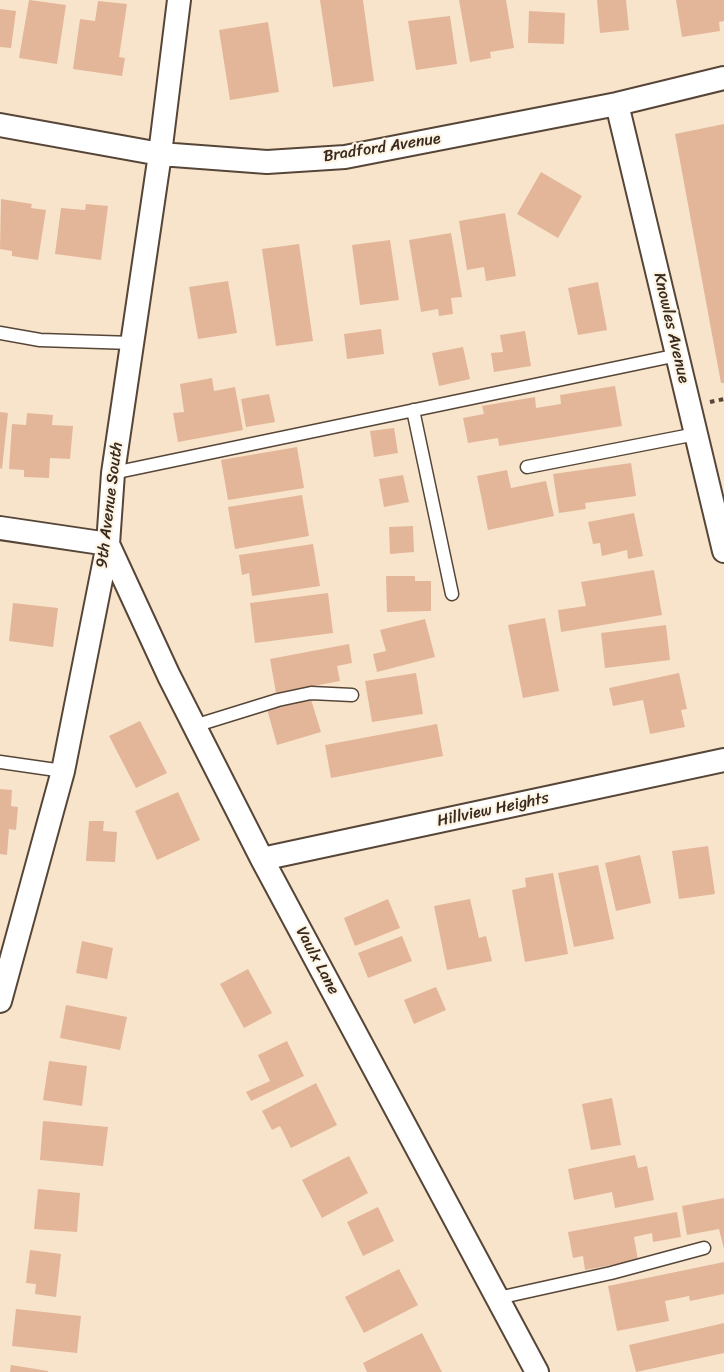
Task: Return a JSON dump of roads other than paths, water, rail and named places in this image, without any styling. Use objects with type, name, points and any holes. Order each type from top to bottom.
[{"type":"street","name":"9th Avenue South","points":[[0,1001],[63,771],[108,544],[113,473],[160,154],[179,0]]},
{"type":"street","name":"Bradford Avenue","points":[[0,125],[160,154],[267,162],[345,157],[617,104],[724,78]]},
{"type":"street","name":"Knowles Avenue","points":[[617,104],[724,551]]},
{"type":"street","points":[[0,528],[108,544]]},
{"type":"street","name":"Vaulx Lane","points":[[108,544],[262,859],[537,1372]]},
{"type":"street","name":"Hillview Heights","points":[[262,859],[724,760]]},
{"type":"lane","points":[[0,333],[40,339],[132,343]]},
{"type":"lane","points":[[113,473],[678,355]]},
{"type":"lane","points":[[413,410],[452,594]]},
{"type":"lane","points":[[526,467],[696,434]]},
{"type":"lane","points":[[195,726],[278,700],[311,693],[352,695]]},
{"type":"lane","points":[[0,762],[63,771]]},
{"type":"lane","points":[[498,1298],[611,1273],[704,1248]]}]
